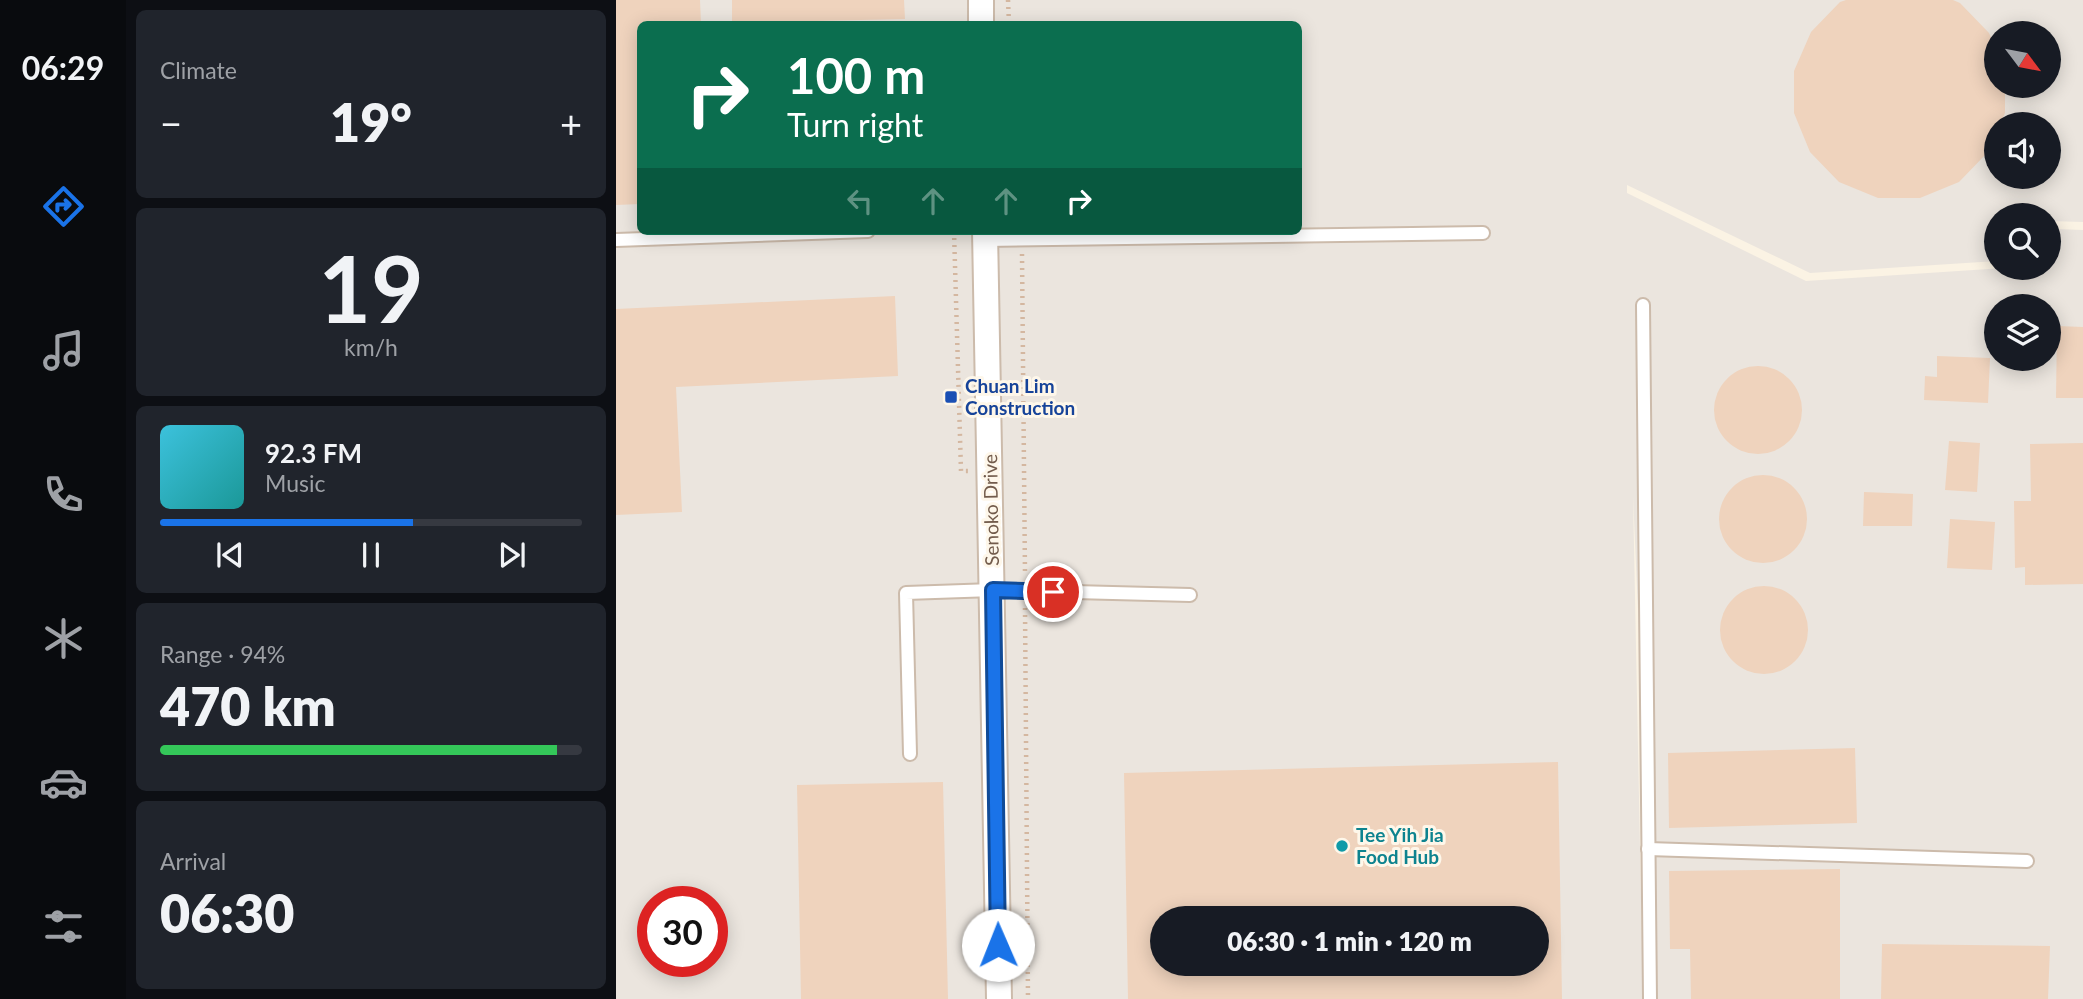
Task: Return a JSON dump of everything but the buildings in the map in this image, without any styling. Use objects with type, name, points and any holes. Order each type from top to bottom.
[{"type":"street","points":[[981,0],[981,21]]},
{"type":"street","name":"Senoko Drive","points":[[985,235],[999,999]]},
{"type":"lane","points":[[985,235],[1022,239],[1483,233]]},
{"type":"lane","points":[[616,240],[756,235]]},
{"type":"lane","points":[[1643,305],[1650,999]]},
{"type":"lane","points":[[910,754],[906,593],[993,590],[1190,595]]},
{"type":"lane","points":[[1648,849],[2027,861]]},
{"type":"path","points":[[1008,0],[1009,21]]},
{"type":"path","points":[[954,235],[961,471],[990,473]]},
{"type":"path","points":[[1022,239],[1028,999]]},
{"type":"shaded area","points":[[616,0],[2083,0],[2083,222],[2061,221],[2061,203],[1984,203],[1984,262],[1810,273],[1627,185],[1627,193],[1806,281],[1984,269],[1984,280],[2061,280],[2061,229],[2083,230],[2083,999],[1655,999],[1633,496],[1643,999],[616,999]]},
{"type":"place","name":"Chuan Lim Construction","points":[[951,397]]},
{"type":"place","name":"Tee Yih Jia Food Hub","points":[[1342,846]]},
{"type":"route","points":[[998,945],[993,590],[1053,592]]}]
